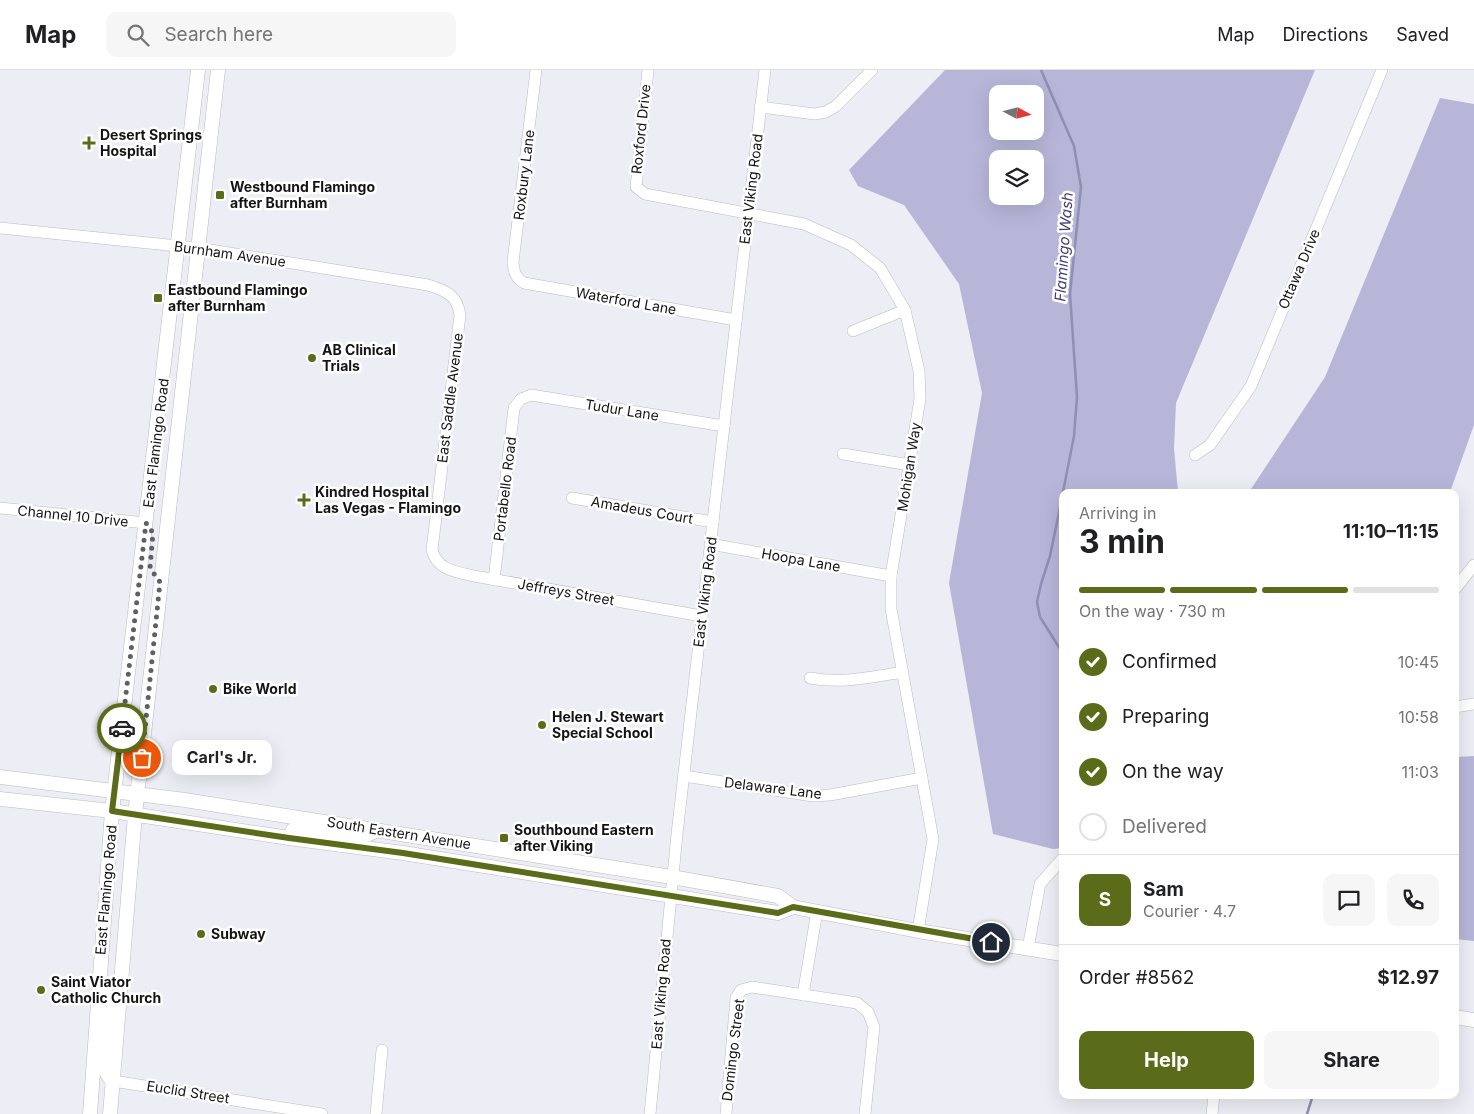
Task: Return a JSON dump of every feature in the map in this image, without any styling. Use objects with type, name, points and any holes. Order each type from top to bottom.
[{"type":"main road","name":"East Flamingo Road","points":[[90,1114],[114,790],[155,454],[198,70]]},
{"type":"main road","name":"East Flamingo Road","points":[[110,1114],[135,814],[218,70]]},
{"type":"main road","points":[[155,454],[159,484],[156,511],[166,526]]},
{"type":"main road","points":[[146,523],[153,533],[150,568],[160,582]]},
{"type":"main road","name":"South Eastern Avenue","points":[[0,776],[138,793],[377,829],[672,877],[778,896],[793,907],[918,931],[1059,953]]},
{"type":"main road","name":"South Eastern Avenue","points":[[0,799],[135,814],[289,838],[403,853],[778,913],[793,907]]},
{"type":"main road","points":[[289,838],[293,830],[326,830],[350,826]]},
{"type":"main road","points":[[310,841],[334,835],[364,836],[377,829]]},
{"type":"main road","points":[[99,979],[107,997],[104,1062],[107,1074],[113,1081]]},
{"type":"main road","points":[[1459,1018],[1474,1020]]},
{"type":"main road","points":[[93,1064],[100,1083],[99,1114]]},
{"type":"street","name":"Roxbury Lane","points":[[518,279],[514,272],[513,262],[536,70]]},
{"type":"street","name":"Roxford Drive","points":[[636,187],[648,70]]},
{"type":"street","name":"East Viking Road","points":[[650,1114],[672,877],[764,70]]},
{"type":"street","points":[[760,107],[815,114],[826,112],[836,106],[872,70]]},
{"type":"street","name":"Ottawa Drive","points":[[1195,455],[1210,444],[1251,386],[1382,70]]},
{"type":"street","name":"Mohigan Way","points":[[636,187],[644,194],[804,224],[851,245],[880,268],[905,310],[919,371],[920,399],[891,576],[891,609],[932,838],[918,931]]},
{"type":"street","name":"Burnham Avenue","points":[[0,228],[198,248],[428,285],[446,290],[455,297]]},
{"type":"street","name":"Waterford Lane","points":[[518,279],[524,283],[736,320]]},
{"type":"street","name":"East Saddle Avenue","points":[[434,560],[432,550],[460,315],[455,297]]},
{"type":"street","points":[[853,331],[905,310]]},
{"type":"street","name":"Tudur Lane","points":[[520,399],[531,395],[724,426]]},
{"type":"street","name":"Portabello Road","points":[[494,580],[514,408],[520,399]]},
{"type":"street","points":[[843,454],[910,465]]},
{"type":"street","name":"Amadeus Court","points":[[572,498],[713,522]]},
{"type":"street","name":"Channel 10 Drive","points":[[0,508],[146,523]]},
{"type":"street","name":"Hoopa Lane","points":[[710,544],[891,576]]},
{"type":"street","name":"Jeffreys Street","points":[[434,560],[448,570],[494,580],[702,616]]},
{"type":"street","points":[[1459,584],[1474,566]]},
{"type":"street","points":[[810,678],[828,682],[848,681],[903,672]]},
{"type":"street","points":[[1459,706],[1474,704]]},
{"type":"street","name":"Delaware Lane","points":[[684,776],[813,796],[830,795],[922,778]]},
{"type":"street","points":[[1028,948],[1040,884],[1059,862]]},
{"type":"street","points":[[804,995],[817,911]]},
{"type":"street","name":"Domingo Street","points":[[726,1114],[736,998],[741,990],[752,987],[857,1002],[868,1012],[874,1027],[865,1114]]},
{"type":"street","points":[[376,1114],[382,1050]]},
{"type":"street","name":"Euclid Street","points":[[113,1081],[322,1114]]},
{"type":"street","points":[[1212,1114],[1214,1099]]},
{"type":"shaded area","points":[[945,70],[1315,70],[1176,403],[1174,448],[1178,489],[1059,489],[1059,848],[1053,849],[993,834],[949,583],[982,393],[959,284],[904,205],[858,186],[849,170]]},
{"type":"shaded area","points":[[1440,98],[1474,104],[1474,425],[1451,489],[1251,489],[1325,377]]},
{"type":"shaded area","points":[[1474,756],[1474,941],[1459,939],[1459,757]]},
{"type":"waterway","name":"Flamingo Wash","points":[[1041,70],[1074,146],[1081,187],[1070,294],[1077,397],[1074,436],[1064,489]]},
{"type":"waterway","name":"Flamingo Wash","points":[[1059,512],[1050,556],[1037,602],[1040,617],[1059,647]]},
{"type":"waterway","name":"Flamingo Wash","points":[[1307,1114],[1312,1099]]},
{"type":"way so far","points":[[122,728],[146,523],[153,533],[150,568],[160,582],[142,758]]},
{"type":"place","name":"Desert Springs Hospital","points":[[89,143]]},
{"type":"place","name":"Westbound Flamingo after Burnham","points":[[220,195]]},
{"type":"place","name":"Eastbound Flamingo after Burnham","points":[[158,298]]},
{"type":"place","name":"AB Clinical Trials","points":[[312,358]]},
{"type":"place","name":"Kindred Hospital Las Vegas - Flamingo","points":[[304,500]]},
{"type":"place","name":"Bike World","points":[[213,689]]},
{"type":"place","name":"Helen J. Stewart Special School","points":[[542,725]]},
{"type":"place","name":"Carl's Jr.","points":[[142,758]]},
{"type":"place","name":"Southbound Eastern after Viking","points":[[504,838]]},
{"type":"place","name":"Subway","points":[[201,934]]},
{"type":"place","name":"Saint Viator Catholic Church","points":[[41,990]]},
{"type":"route","points":[[122,728],[112,811],[495,867],[778,913],[793,907],[918,931],[991,942]]}]
